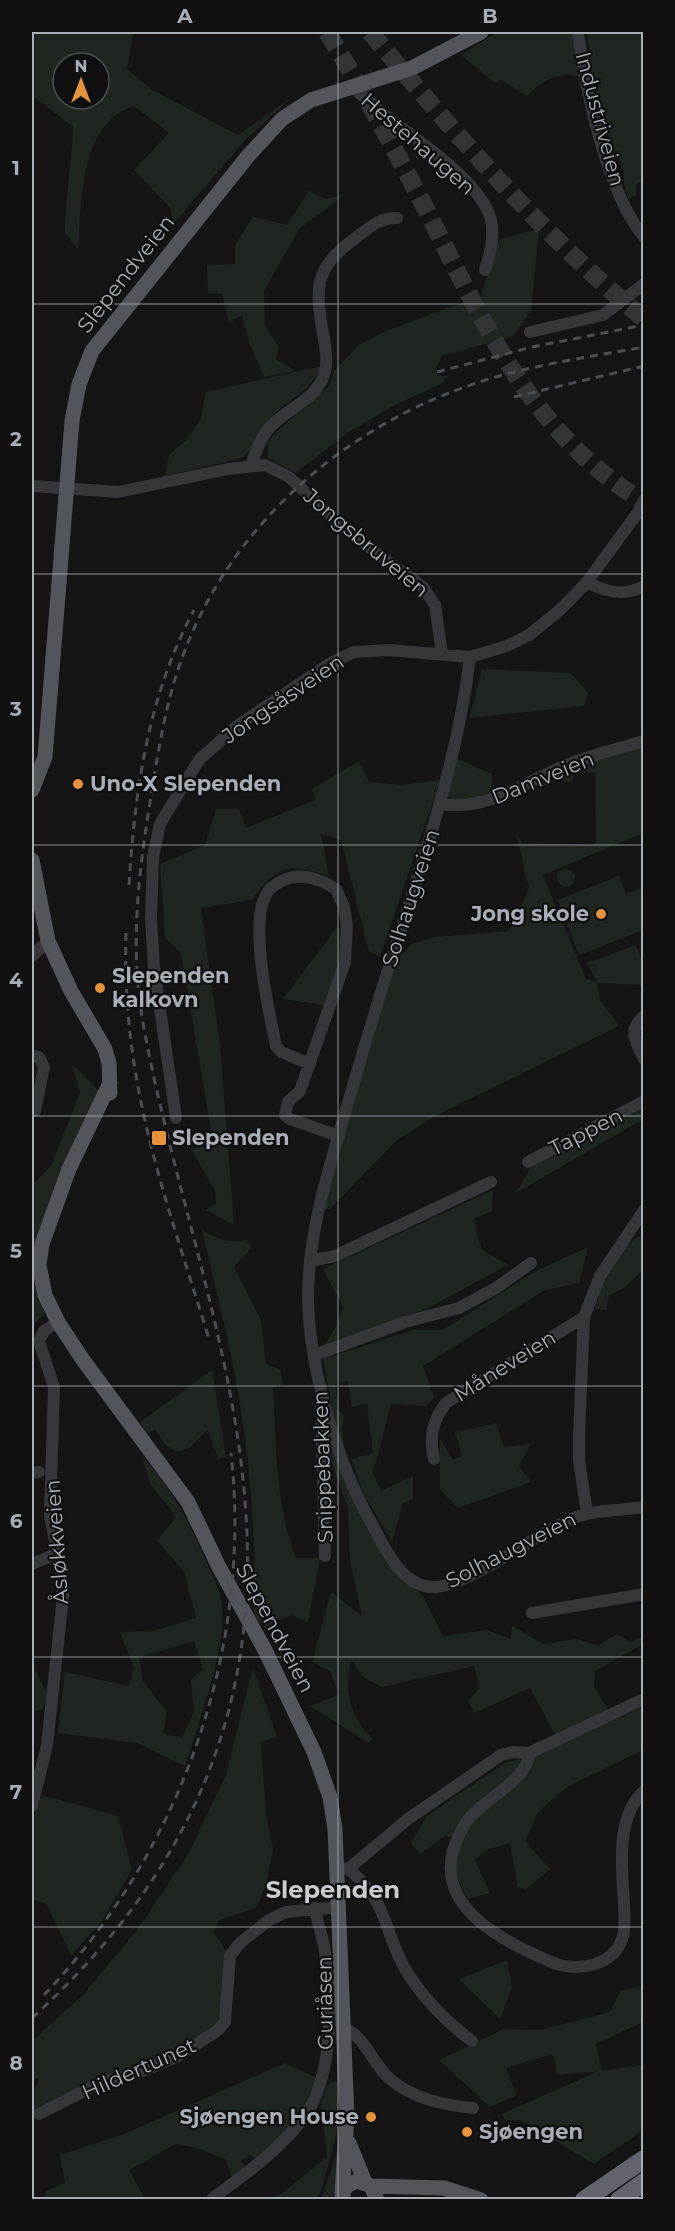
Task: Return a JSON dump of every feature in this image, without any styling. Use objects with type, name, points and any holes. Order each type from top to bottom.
[{"type":"highway","points":[[584,2199],[644,2159]]},
{"type":"highway","points":[[619,2199],[644,2182]]},
{"type":"main road","name":"Slependveien","points":[[32,790],[45,757],[76,393],[87,361],[98,342],[274,126],[302,105],[412,68],[481,32]]},
{"type":"main road","name":"Slependveien","points":[[32,766],[46,738]]},
{"type":"main road","name":"Slependveien","points":[[32,860],[48,941],[71,991],[105,1048],[110,1083],[110,1100],[102,1123],[76,1172],[64,1189],[44,1235],[40,1258],[45,1295],[58,1322],[110,1397],[183,1494],[219,1567],[265,1650],[327,1785],[342,1869],[339,1907],[347,2136],[342,2196]]},
{"type":"main road","name":"Slependveien","points":[[347,2136],[371,2189]]},
{"type":"main road","points":[[342,2196],[351,2183],[371,2189],[444,2188],[481,2199]]},
{"type":"main road","points":[[385,2199],[420,2187]]},
{"type":"street","name":"Industriveien","points":[[578,32],[582,66],[610,168],[631,222],[644,237]]},
{"type":"street","name":"Hestehaugen","points":[[353,87],[367,102],[450,166],[477,192],[491,220],[493,238],[485,270]]},
{"type":"street","points":[[251,465],[258,446],[272,425],[308,397],[324,375],[327,362],[316,300],[322,272],[330,258],[377,222],[397,218]]},
{"type":"street","points":[[530,332],[603,315],[644,284]]},
{"type":"street","name":"Jongsbruveien","points":[[32,486],[67,491],[130,491],[251,465],[265,465],[289,477],[352,535],[419,583],[430,595],[435,605],[442,653]]},
{"type":"street","name":"Jongsåsveien","points":[[176,1118],[159,1008],[151,919],[153,857],[160,824],[200,760],[209,749],[237,726],[329,664],[354,652],[369,650],[442,653],[470,657],[507,646],[529,635],[560,610],[587,582],[644,504]]},
{"type":"street","points":[[587,582],[611,593],[636,591],[644,586]]},
{"type":"street","name":"Solhaugveien","points":[[470,657],[463,703],[441,804],[375,1010],[316,1216],[308,1299],[315,1355],[341,1460],[386,1548],[402,1572],[413,1581],[426,1587],[441,1587],[461,1580],[568,1520],[587,1513],[644,1507]]},
{"type":"street","name":"Damveien","points":[[441,804],[474,805],[495,799],[573,762],[644,741]]},
{"type":"street","name":"Solhaugveien","points":[[310,1064],[281,1052],[276,1046],[258,926],[266,893],[278,883],[292,876],[309,877],[336,889],[344,907],[347,925],[345,962],[310,1064],[300,1091],[288,1102],[285,1114],[290,1119],[339,1136]]},
{"type":"street","points":[[32,956],[48,941]]},
{"type":"street","points":[[644,1016],[636,1023],[633,1030],[633,1038],[644,1059]]},
{"type":"street","points":[[32,1055],[39,1057],[45,1067],[35,1111]]},
{"type":"street","name":"Tappen","points":[[528,1162],[644,1101]]},
{"type":"street","points":[[310,1261],[335,1256],[491,1182]]},
{"type":"street","name":"Måneveien","points":[[587,1513],[579,1461],[584,1317],[600,1276],[629,1228],[644,1210]]},
{"type":"street","points":[[629,1228],[644,1228]]},
{"type":"street","points":[[315,1355],[405,1322],[459,1308],[496,1288],[531,1263]]},
{"type":"street","name":"Måneveien","points":[[434,1459],[432,1432],[439,1412],[446,1403],[584,1317]]},
{"type":"street","name":"Åsløkkveien","points":[[32,1806],[47,1745],[63,1597],[62,1577],[56,1554],[51,1515],[54,1387],[39,1341],[44,1331],[58,1322]]},
{"type":"street","name":"Snippebakken","points":[[320,1379],[325,1556]]},
{"type":"street","points":[[32,1564],[56,1554]]},
{"type":"street","points":[[532,1612],[644,1593]]},
{"type":"street","points":[[472,2041],[457,2030],[426,1997],[404,1966],[375,1896],[363,1881],[342,1869],[480,1769],[513,1752],[529,1753],[644,1699]]},
{"type":"street","points":[[529,1753],[528,1762],[521,1772],[470,1817],[457,1837],[450,1864],[456,1895],[470,1913],[521,1949],[555,1964],[585,1967],[597,1965],[618,1947],[623,1935],[625,1919],[622,1870],[625,1831],[633,1802],[644,1791]]},
{"type":"street","name":"Hildertunet","points":[[39,2114],[98,2084],[148,2069],[178,2056],[217,2031],[225,2022],[230,1956],[240,1943],[269,1920],[286,1912],[339,1907]]},
{"type":"street","name":"Guriåsen","points":[[213,2198],[259,2164],[302,2120],[316,2094],[325,2065],[328,2038],[325,1953],[315,1908]]},
{"type":"street","points":[[343,2028],[355,2036],[390,2079],[408,2091],[440,2103],[473,2108]]},
{"type":"shaded area","points":[[32,32],[133,32],[127,69],[152,90],[238,135],[292,97],[246,139],[173,224],[171,209],[134,170],[169,133],[134,106],[116,115],[103,129],[93,146],[87,166],[78,249],[65,233],[73,127],[52,111],[111,111],[111,51],[51,51],[51,110],[32,95]]},
{"type":"shaded area","points":[[497,32],[574,32],[578,76],[563,75],[550,79],[527,96],[501,80],[495,83],[461,55]]},
{"type":"shaded area","points":[[587,32],[643,32],[643,179],[636,185],[636,195],[629,200],[624,185],[624,172],[608,134],[590,65]]},
{"type":"shaded area","points":[[309,191],[326,199],[344,195],[299,229],[264,291],[265,326],[279,347],[276,359],[295,371],[264,377],[249,342],[242,315],[229,323],[222,294],[208,293],[207,265],[235,264],[235,245],[253,217],[287,225]]},
{"type":"shaded area","points":[[539,229],[531,311],[513,336],[442,356],[436,368],[437,376],[448,376],[443,383],[393,406],[347,433],[296,473],[268,458],[268,442],[274,434],[329,386],[334,371],[358,346],[383,332],[481,296],[500,239]]},
{"type":"shaded area","points":[[322,366],[306,388],[272,416],[242,458],[165,476],[169,455],[187,439],[200,420],[206,392]]},
{"type":"shaded area","points":[[482,669],[571,673],[588,693],[584,706],[469,718]]},
{"type":"shaded area","points":[[643,745],[643,833],[543,875],[586,979],[597,982],[587,963],[636,945],[643,965],[643,985],[597,983],[600,1000],[619,1026],[437,1115],[397,1140],[330,1209],[323,1207],[397,959],[412,944],[434,937],[509,931],[529,888],[516,833],[522,843],[594,845],[596,841],[595,773],[579,772],[573,775],[572,783],[554,779],[550,785],[537,785],[589,762]]},
{"type":"shaded area","points":[[455,758],[492,774],[491,797],[454,801],[446,795]]},
{"type":"shaded area","points":[[359,761],[369,782],[403,785],[440,780],[380,957],[369,951],[341,840],[321,834],[329,876],[304,869],[284,870],[268,880],[252,900],[201,908],[220,1045],[234,1225],[206,1210],[216,1203],[215,1190],[191,1149],[213,1143],[181,953],[165,938],[160,864],[205,845],[216,809],[239,809],[246,828],[315,800],[312,789]]},
{"type":"shaded area","points":[[562,869],[570,869],[575,874],[573,885],[562,887],[557,882],[557,874]]},
{"type":"shaded area","points":[[619,876],[626,894],[643,887],[643,930],[579,955],[558,900]]},
{"type":"shaded area","points":[[339,925],[344,956],[337,984],[328,992],[324,1005],[283,999]]},
{"type":"shaded area","points":[[72,1064],[101,1093],[39,1240],[40,1295],[44,1313],[32,1328],[32,1185],[51,1166],[80,1093]]},
{"type":"shaded area","points":[[643,1109],[643,1123],[638,1122],[516,1193],[531,1167]]},
{"type":"shaded area","points":[[493,1190],[492,1211],[473,1219],[482,1250],[508,1265],[426,1309],[323,1347],[336,1327],[343,1307],[323,1269]]},
{"type":"shaded area","points":[[202,1230],[223,1240],[247,1240],[251,1248],[234,1267],[261,1320],[266,1364],[280,1369],[283,1384],[273,1387],[276,1452],[284,1517],[296,1558],[320,1558],[308,1623],[292,1615],[273,1622],[271,1633],[254,1616],[251,1490],[239,1396]]},
{"type":"shaded area","points":[[643,1234],[643,1270],[624,1288],[609,1295],[606,1310],[595,1309],[606,1277],[618,1257],[633,1240]]},
{"type":"shaded area","points":[[588,1247],[579,1283],[545,1290],[423,1366],[434,1397],[427,1406],[391,1404],[373,1473],[381,1491],[413,1476],[413,1499],[403,1503],[392,1542],[363,1492],[351,1459],[373,1453],[367,1404],[352,1407],[348,1381],[335,1384],[338,1409],[344,1416],[342,1430],[345,1452],[335,1422],[323,1359],[413,1330],[443,1330],[534,1272]]},
{"type":"shaded area","points":[[212,1370],[226,1457],[218,1458],[208,1430],[189,1448],[178,1452],[166,1446],[155,1429],[146,1435],[140,1422]]},
{"type":"shaded area","points":[[496,1423],[504,1447],[531,1444],[519,1466],[531,1482],[458,1508],[440,1489],[440,1439],[453,1460],[462,1456],[455,1432]]},
{"type":"shaded area","points":[[328,1436],[394,1569],[423,1596],[443,1636],[487,1630],[511,1639],[512,1626],[543,1644],[578,1639],[598,1646],[617,1634],[631,1642],[643,1636],[643,1644],[595,1671],[594,1686],[608,1710],[555,1734],[530,1688],[474,1713],[468,1701],[480,1688],[474,1666],[382,1687],[364,1678],[352,1660],[348,1680],[350,1702],[359,1721],[372,1738],[369,1743],[310,1706],[339,1695],[330,1671],[312,1662],[331,1592],[362,1616],[350,1561],[348,1507],[328,1454]]},
{"type":"shaded area","points":[[141,1454],[171,1493],[186,1519],[214,1579],[221,1600],[222,1623],[216,1664],[185,1766],[137,1743],[58,1733],[65,1672],[129,1686],[134,1669],[120,1632],[154,1631],[196,1618],[184,1572],[157,1541],[176,1517],[150,1483]],"holes":[[[194,1641],[203,1669],[191,1680],[194,1711],[182,1738],[163,1733],[167,1712],[143,1681],[139,1657]]]},
{"type":"shaded area","points":[[34,1667],[47,1694],[43,1709],[32,1712],[32,1668]]},
{"type":"shaded area","points":[[253,1667],[277,1737],[261,1742],[266,1814],[273,1849],[266,1885],[256,1908],[219,1920],[213,1932],[230,1956],[225,2022],[198,2044],[32,2117],[32,2097],[40,2077],[32,2081],[32,2041],[83,1995],[138,1929],[189,1853],[226,1774]]},
{"type":"shaded area","points":[[643,1707],[643,1750],[567,1787],[538,1812],[525,1841],[550,1869],[526,1889],[518,1887],[510,1843],[487,1850],[475,1860],[490,1893],[468,1899],[460,1883],[457,1870],[462,1839],[445,1836],[420,1854],[411,1843],[427,1816],[505,1763],[537,1755]]},
{"type":"shaded area","points":[[42,1795],[118,1816],[132,1870],[101,1922],[71,1956],[47,1904],[32,1899],[32,1823]]},
{"type":"shaded area","points":[[507,1960],[512,1988],[500,2019],[459,1979]]},
{"type":"shaded area","points":[[643,1986],[643,2022],[596,2044],[602,2071],[643,2065],[643,2130],[594,2164],[520,2120],[505,2120],[502,2114],[599,2071],[558,2075],[552,2054],[506,2068],[517,2095],[490,2107],[439,2060],[504,2029],[541,2030],[610,2012],[621,1990]]},
{"type":"shaded area","points":[[285,2063],[317,2078],[299,2117],[258,2160],[250,2155],[241,2161],[245,2169],[233,2180],[225,2159],[197,2148],[176,2144],[129,2170],[145,2199],[46,2199],[45,2191],[65,2183],[60,2155],[122,2135]]},
{"type":"shaded area","points":[[329,2082],[337,2082],[338,2128],[321,2191],[316,2199],[275,2199],[327,2157],[321,2102]]},
{"type":"shaded area","points":[[341,2139],[337,2188],[332,2199],[321,2200]]},
{"type":"tunnel","points":[[327,32],[378,120],[491,334],[515,373],[541,410],[571,444],[605,475],[644,502]]},
{"type":"tunnel","points":[[370,32],[434,108],[534,217],[644,319]]},
{"type":"railway","points":[[437,372],[532,347],[644,325]]},
{"type":"railway","points":[[32,2018],[78,1973],[119,1926],[155,1876],[186,1823],[210,1768],[229,1709],[241,1648],[247,1583],[246,1513],[238,1442],[226,1372],[210,1302],[157,1092],[143,1023],[137,964],[137,906],[147,819],[163,725],[181,661],[201,614],[226,570],[257,529],[292,493],[331,459],[373,431],[418,406],[465,387],[509,373],[553,363],[644,347]]},
{"type":"railway","points":[[514,397],[644,366]]},
{"type":"railway","points":[[129,885],[135,814],[146,744],[165,676],[194,610]]},
{"type":"railway","points":[[126,933],[126,988],[139,1091],[163,1188],[209,1339]]},
{"type":"railway","points":[[44,1995],[92,1939],[134,1878],[169,1813],[197,1744],[217,1673],[230,1601],[235,1527],[231,1453]]},
{"type":"place","name":"Uno-X Slependen","points":[[78,784]]},
{"type":"place","name":"Jong skole","points":[[601,914]]},
{"type":"place","name":"Slependen kalkovn","points":[[100,988]]},
{"type":"place","name":"Slependen","points":[[159,1138]]},
{"type":"place","name":"Sjøengen House","points":[[371,2117]]},
{"type":"place","name":"Sjøengen","points":[[467,2132]]},
{"type":"district","name":"Slependen","points":[[333,1890]]}]
